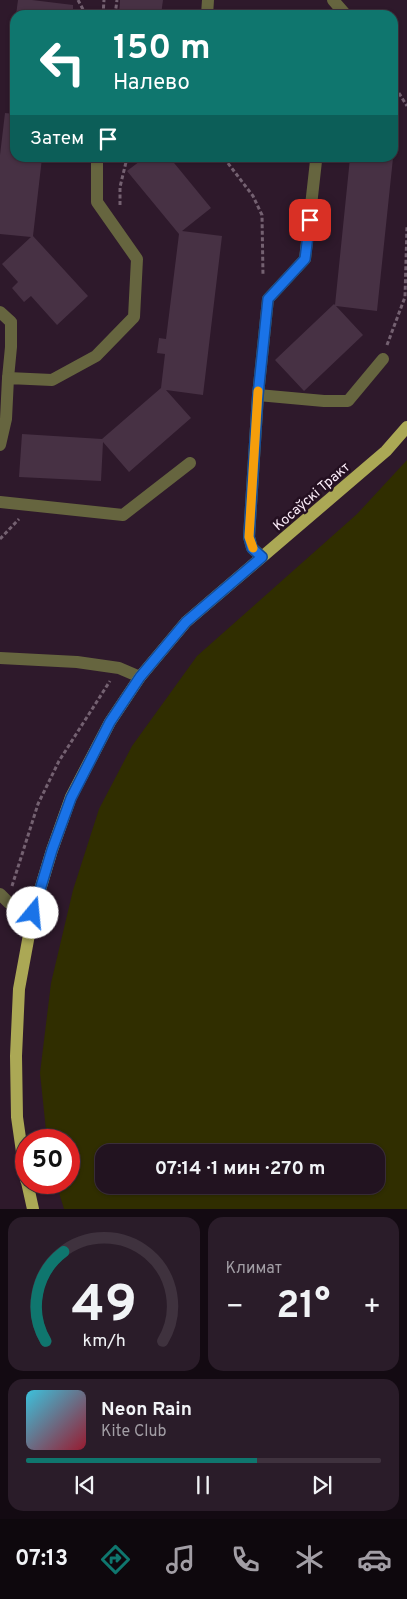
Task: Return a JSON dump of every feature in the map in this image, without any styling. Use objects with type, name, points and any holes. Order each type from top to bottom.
[{"type":"main road","name":"Косаўскі Тракт","points":[[19,1129],[16,1056],[19,989],[33,913],[52,850],[71,798],[110,722],[140,677],[186,622],[386,451],[407,427]]},
{"type":"main road","name":"Косаўскі Тракт","points":[[29,1194],[33,1209]]},
{"type":"lane","points":[[333,0],[342,10]]},
{"type":"lane","points":[[8,378],[52,380],[96,356],[134,317],[137,259],[98,202],[97,162]]},
{"type":"lane","points":[[262,557],[252,548],[249,537],[258,395],[268,299],[305,259],[316,162]]},
{"type":"lane","points":[[0,312],[10,322],[6,419],[0,445]]},
{"type":"lane","points":[[258,395],[324,401],[348,401],[384,359]]},
{"type":"lane","points":[[0,502],[123,516],[190,463]]},
{"type":"lane","points":[[0,658],[77,662],[119,668],[140,677]]},
{"type":"lane","points":[[3,897],[10,903],[33,913]]},
{"type":"path","points":[[398,92],[407,106]]},
{"type":"path","points":[[120,205],[120,187],[126,162]]},
{"type":"path","points":[[227,162],[253,196],[262,215],[263,276]]},
{"type":"path","points":[[384,359],[388,339],[405,297],[407,226]]},
{"type":"path","points":[[0,538],[22,515],[23,505]]},
{"type":"path","points":[[3,897],[13,886],[38,804],[59,761],[119,668]]},
{"type":"shaded area","points":[[407,460],[407,1209],[64,1209],[59,1194],[80,1194],[80,1129],[46,1129],[40,1073],[51,983],[73,890],[99,809],[132,746],[197,656],[357,514]]},
{"type":"building","points":[[18,0],[73,5],[73,10],[17,10]]},
{"type":"building","points":[[120,0],[163,0],[162,10],[119,10]]},
{"type":"building","points":[[5,113],[10,114],[10,162],[42,162],[33,236],[88,296],[57,325],[31,296],[24,302],[12,288],[18,282],[2,264],[31,237],[0,234],[0,155]]},
{"type":"building","points":[[139,162],[173,162],[211,208],[182,231],[222,236],[203,395],[166,390],[191,418],[129,472],[103,442],[101,481],[19,477],[22,434],[102,439],[161,388],[165,354],[157,353],[159,338],[166,339],[179,234],[127,171]]},
{"type":"building","points":[[350,162],[393,162],[377,311],[336,306],[363,335],[304,391],[275,360],[335,305]]},
{"type":"slow traffic","points":[[253,548],[249,537],[258,391]]},
{"type":"route","points":[[33,913],[52,850],[71,798],[110,722],[140,677],[186,622],[262,557],[252,548],[249,537],[258,395],[268,299],[305,259],[310,220]]}]
